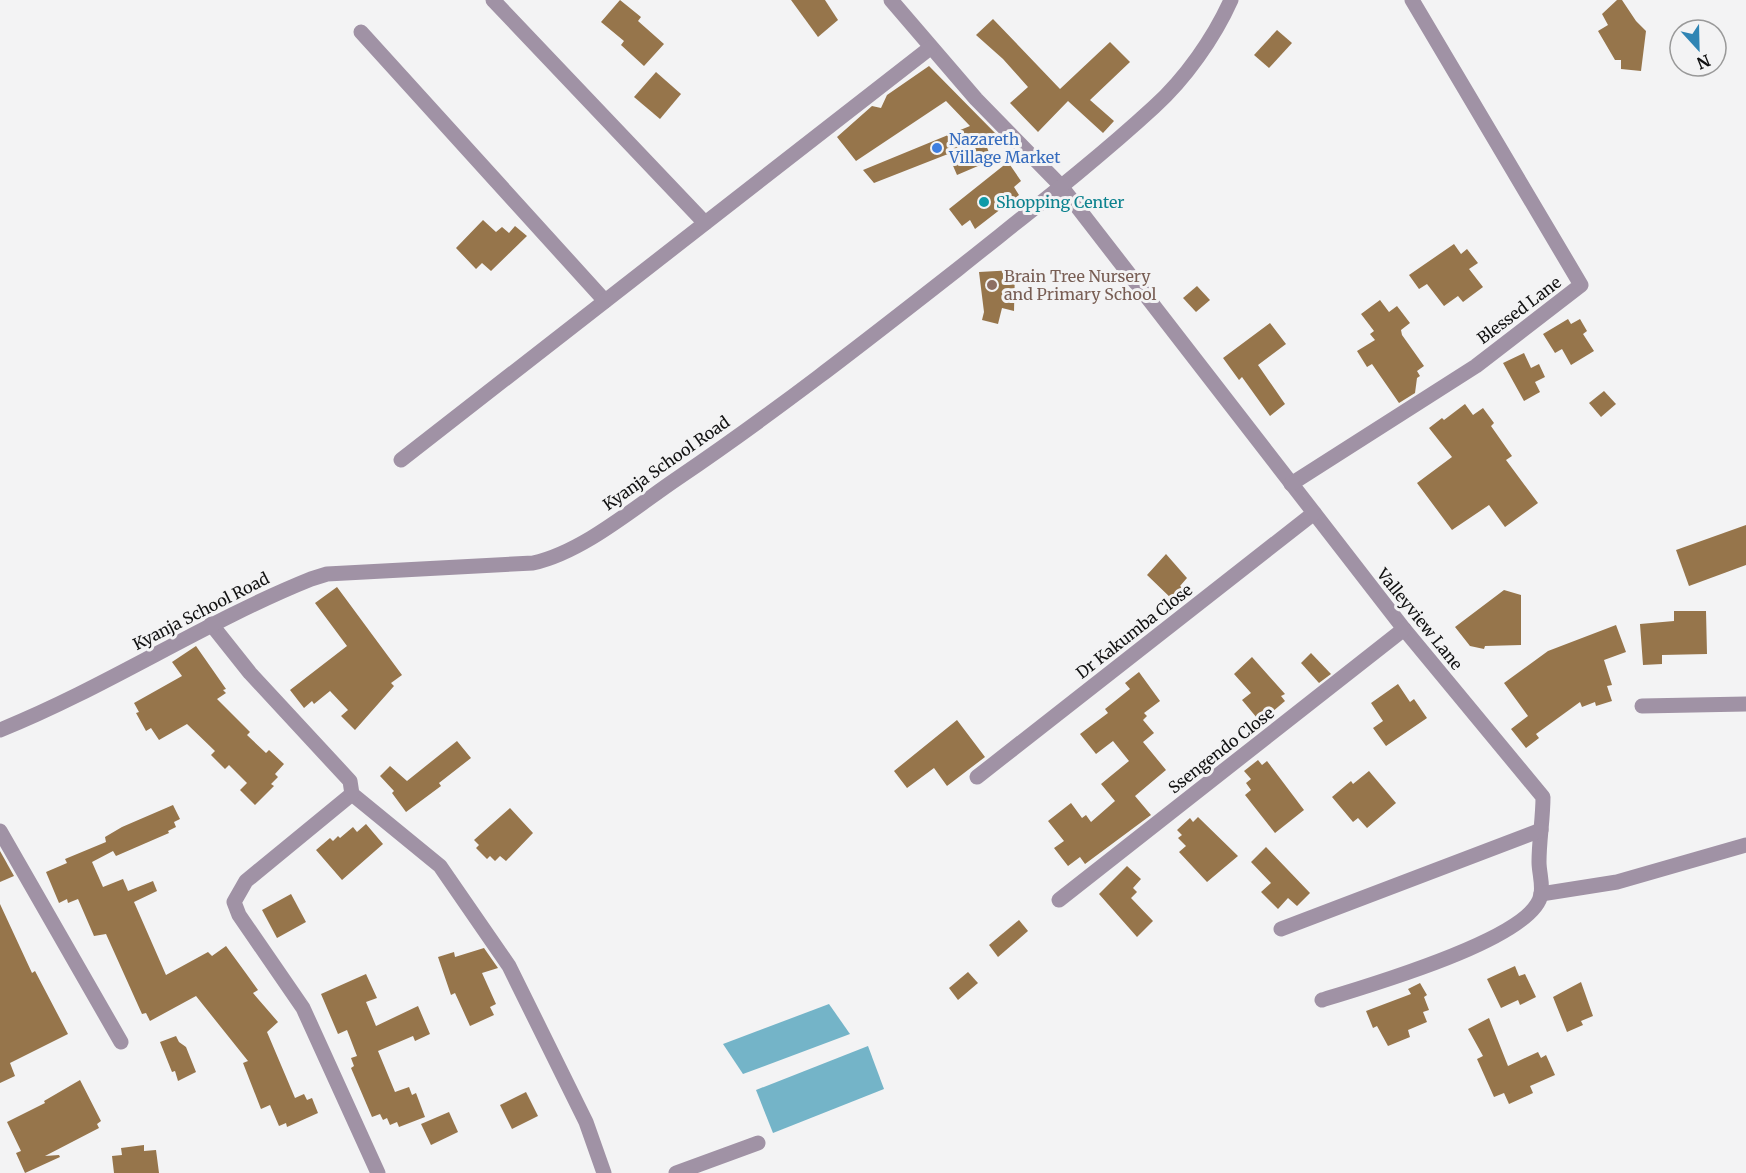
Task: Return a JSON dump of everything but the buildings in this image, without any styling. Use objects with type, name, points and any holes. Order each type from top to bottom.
[{"type":"street","points":[[493,0],[705,223]]},
{"type":"street","name":"Valleyview Lane","points":[[891,0],[930,48],[1061,186],[1404,629],[1543,797],[1539,862],[1541,894]]},
{"type":"street","name":"Kyanja School Road","points":[[0,730],[74,697],[211,624],[287,588],[327,574],[480,564],[511,565],[533,563],[557,556],[615,521],[714,454],[872,336],[1061,186],[1155,106],[1188,69],[1231,0]]},
{"type":"street","name":"Blessed Lane","points":[[1291,484],[1476,366],[1581,285],[1412,0]]},
{"type":"street","points":[[361,32],[605,301]]},
{"type":"street","points":[[401,460],[930,48]]},
{"type":"street","name":"Dr Kakumba Close","points":[[977,777],[1314,513]]},
{"type":"street","points":[[211,624],[250,674],[350,781],[352,794],[440,866],[509,966],[586,1122],[604,1173]]},
{"type":"street","name":"Ssengendo Close","points":[[1059,900],[1404,629]]},
{"type":"street","points":[[1642,705],[1746,704]]},
{"type":"street","points":[[352,794],[246,881],[234,902],[239,915],[303,1008],[378,1173]]},
{"type":"street","points":[[1281,929],[1541,830]]},
{"type":"street","points":[[0,831],[122,1042]]},
{"type":"street","points":[[1322,1000],[1443,961],[1522,920],[1531,912],[1541,894],[1617,882],[1746,845]]},
{"type":"street","points":[[676,1173],[758,1143]]},
{"type":"water","points":[[829,1004],[850,1034],[743,1074],[723,1044]]},
{"type":"water","points":[[868,1046],[884,1089],[773,1133],[756,1090]]},
{"type":"place","name":"Nazareth Village Market","points":[[937,148]]},
{"type":"place","name":"Shopping Center","points":[[984,202]]},
{"type":"place","name":"Brain Tree Nursery and Primary School","points":[[992,285]]}]
